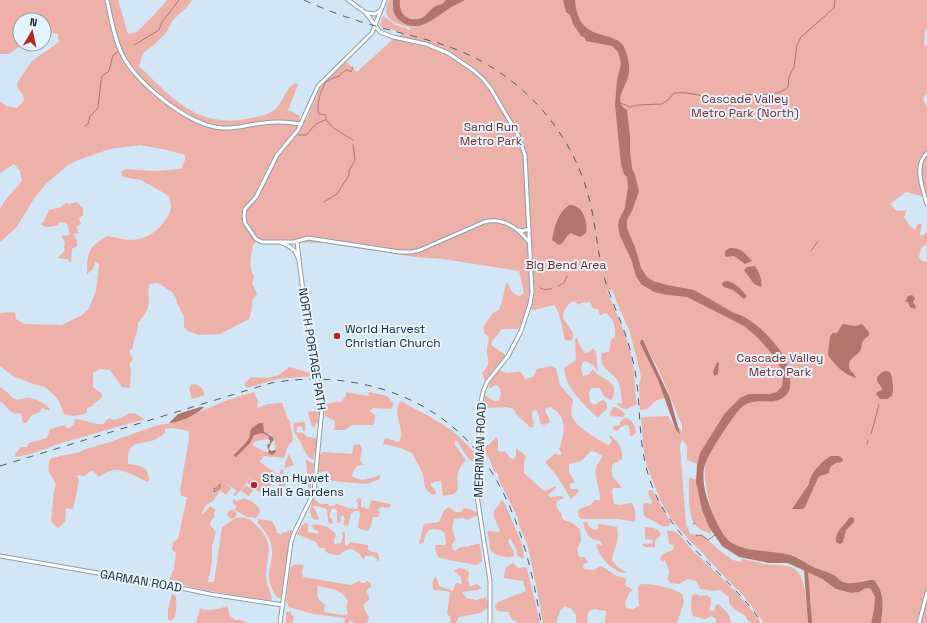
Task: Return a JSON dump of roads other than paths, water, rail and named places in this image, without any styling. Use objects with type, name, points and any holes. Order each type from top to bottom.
[{"type":"main road","points":[[107,0],[120,48],[125,59],[140,79],[180,112],[198,122],[219,128],[232,128],[273,122],[301,124]]},
{"type":"main road","points":[[348,0],[366,13],[382,33]]},
{"type":"main road","points":[[385,0],[372,33],[318,86],[295,135],[277,155],[258,194],[247,206],[244,212],[245,223],[256,239],[262,242],[297,241],[305,238],[314,238],[406,252],[420,250],[487,221],[501,221],[519,230],[529,242]]},
{"type":"main road","points":[[366,13],[375,14],[382,8]]},
{"type":"main road","name":"MERRIMAN ROAD","points":[[372,33],[382,33],[393,38],[426,44],[448,53],[473,70],[491,88],[518,135],[525,155],[532,292],[528,312],[519,335],[510,352],[487,382],[480,407],[476,490],[490,581],[490,623]]},
{"type":"main road","points":[[927,153],[922,160],[920,170],[921,181],[927,204]]},
{"type":"main road","points":[[519,230],[522,231],[529,229]]},
{"type":"main road","name":"NORTH PORTAGE PATH","points":[[280,623],[291,542],[314,490],[322,412],[321,394],[305,306],[297,241]]},
{"type":"main road","points":[[280,242],[298,254],[299,260]]},
{"type":"main road","name":"GARMAN ROAD","points":[[0,556],[210,594],[283,605]]},
{"type":"main road","points":[[918,623],[927,593]]},
{"type":"waterway","points":[[134,45],[159,30],[162,22],[179,0]]},
{"type":"waterway","points":[[621,103],[630,107],[638,105],[662,104],[674,93],[686,93],[721,99],[742,95],[778,93],[788,87],[789,77],[794,67],[797,45],[801,37],[834,8],[835,0]]},
{"type":"waterway","points":[[85,126],[88,124],[90,116],[98,108],[102,76],[109,71],[113,55],[118,52]]},
{"type":"waterway","points":[[353,67],[351,72],[347,70],[339,76],[327,81],[318,102],[318,111],[319,114],[326,115],[326,120],[332,127],[353,140]]},
{"type":"waterway","points":[[299,135],[306,135],[316,124],[325,120]]},
{"type":"waterway","points":[[324,202],[337,194],[349,175],[349,171],[355,160],[353,145]]},
{"type":"waterway","points":[[811,251],[818,241]]},
{"type":"waterway","points":[[558,286],[564,283],[567,276]]},
{"type":"waterway","points":[[540,288],[546,290],[552,288]]},
{"type":"waterway","points":[[871,434],[879,405]]},
{"type":"waterway","points":[[867,444],[868,440]]},
{"type":"waterway","points":[[214,489],[217,488],[220,484],[220,488],[214,492],[215,488]]},
{"type":"waterway","points":[[696,536],[701,535],[708,540],[715,535]]},
{"type":"waterway","points":[[806,570],[810,623]]},
{"type":"railway","points":[[304,0],[331,12],[450,47],[483,62],[524,92],[542,110],[557,129],[571,151],[589,198],[602,269],[632,357],[636,374],[644,459],[648,476],[655,493],[665,512],[677,529],[735,590],[762,623]]},
{"type":"railway","points":[[0,466],[271,383],[300,380],[330,380],[359,383],[388,391],[415,402],[440,417],[462,436],[482,458],[494,476],[514,516],[521,537],[533,580],[541,623]]},
{"type":"place","name":"World Harvest Christian Church","points":[[337,336]]},
{"type":"place","name":"Stan Hywet Hall & Gardens","points":[[254,485]]},
{"type":"park label","name":"Cascade Valley Metro Park (North)","points":[[745,106]]},
{"type":"park label","name":"Sand Run Metro Park","points":[[491,134]]},
{"type":"park label","name":"Big Bend Area","points":[[566,265]]},
{"type":"park label","name":"Cascade Valley Metro Park","points":[[780,365]]}]
